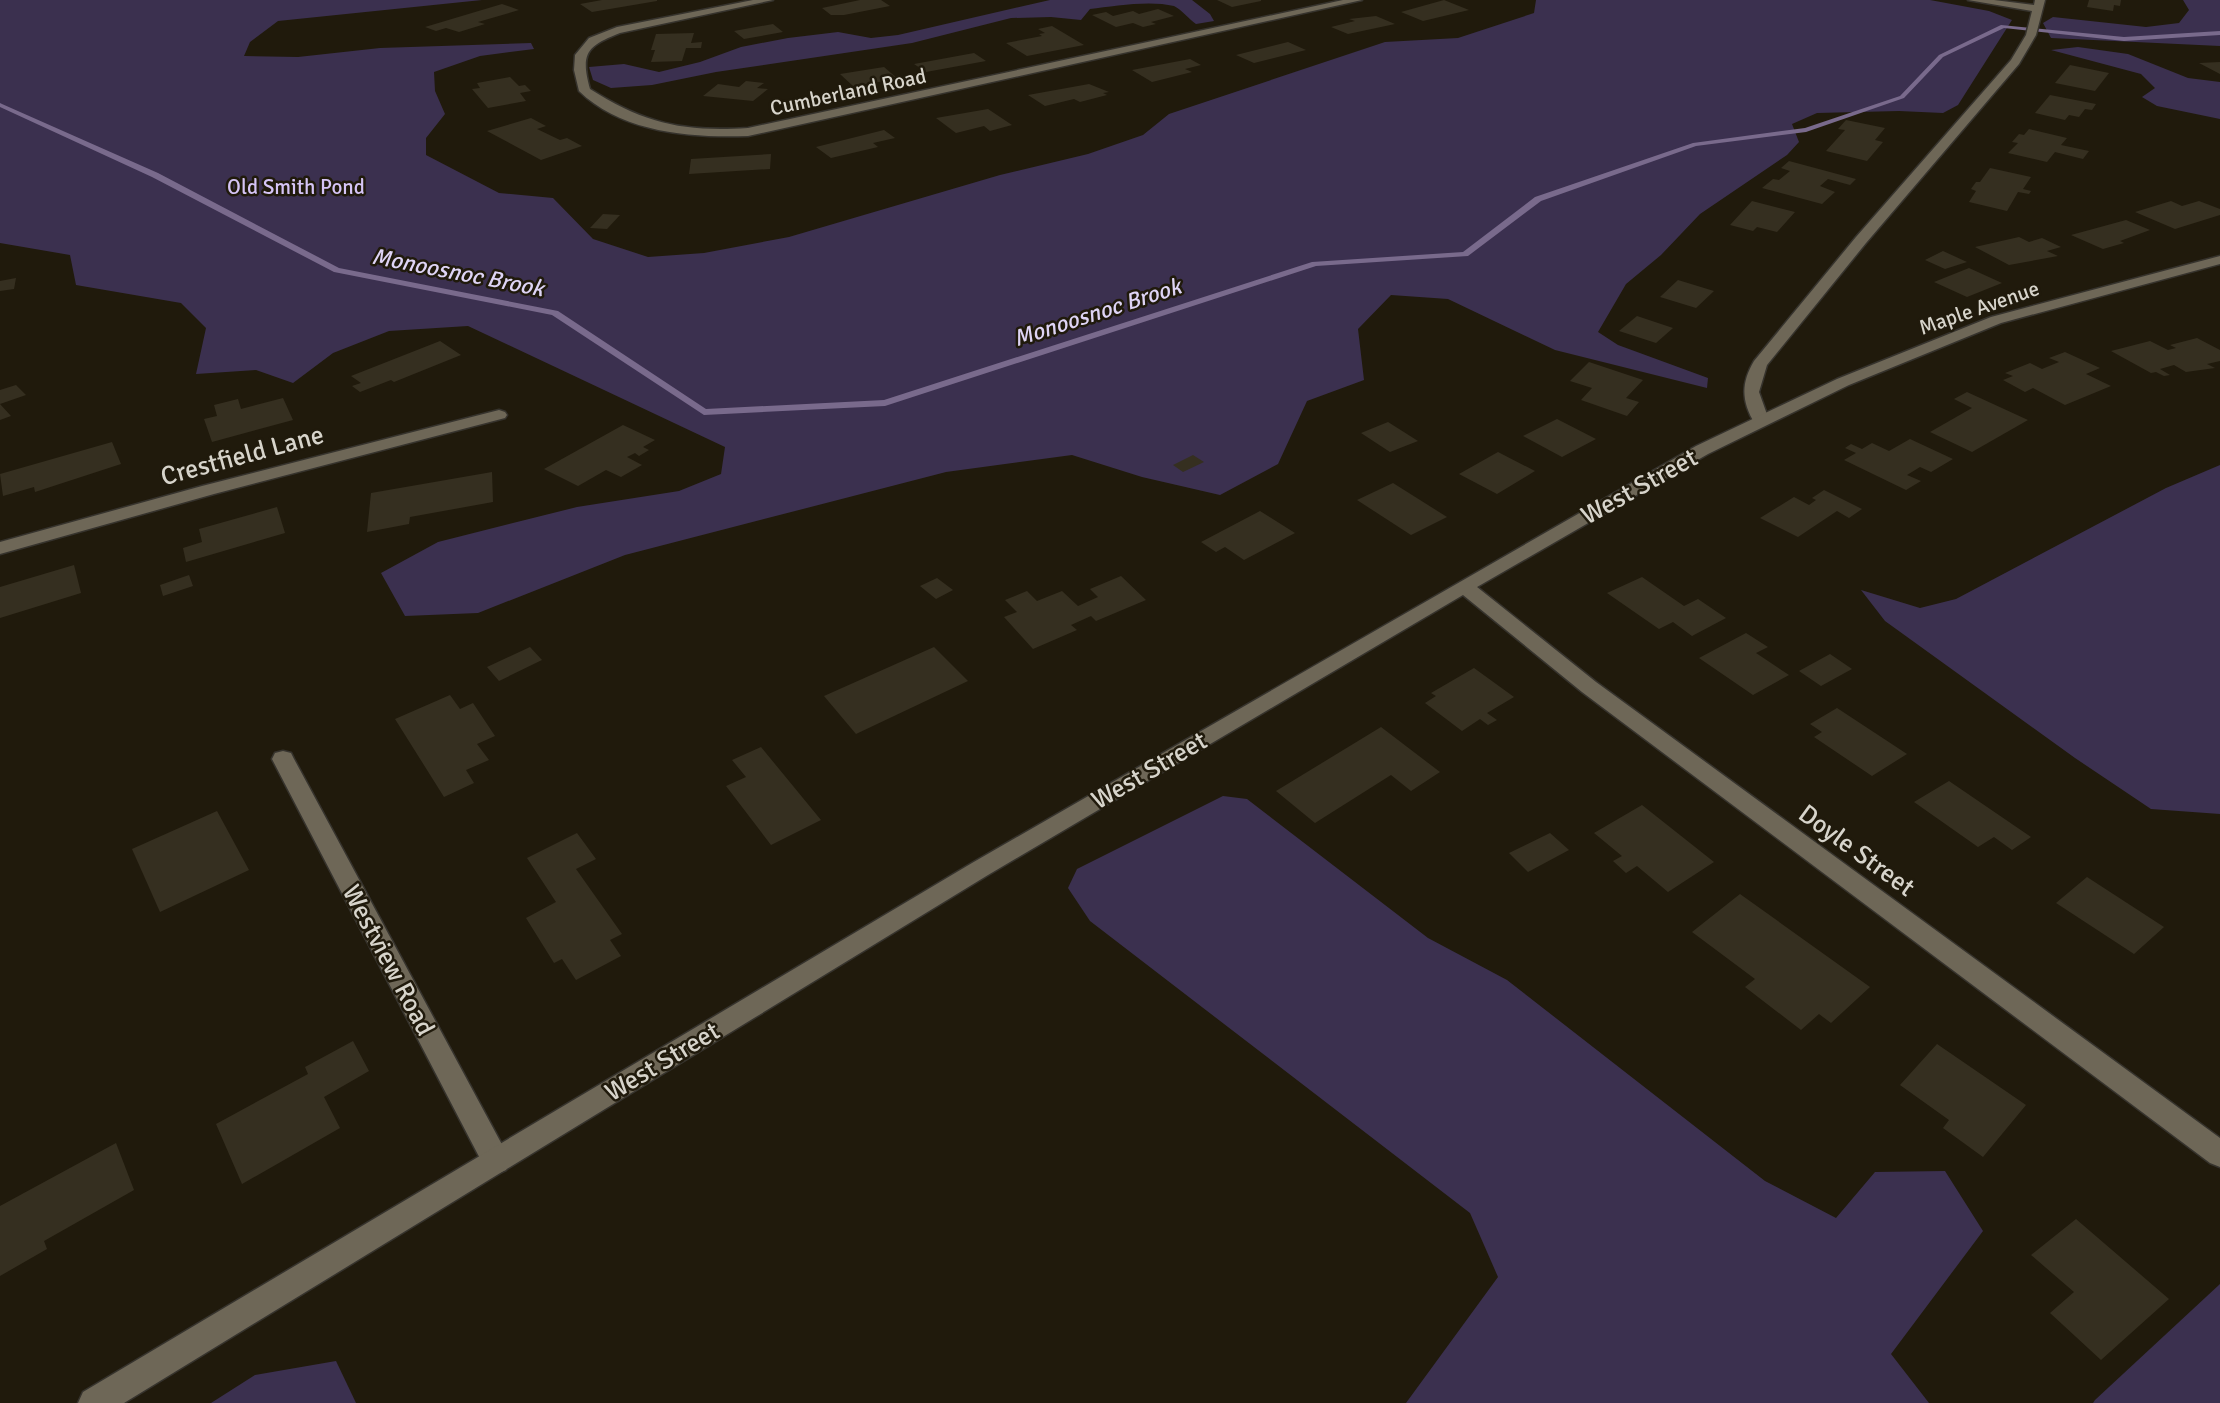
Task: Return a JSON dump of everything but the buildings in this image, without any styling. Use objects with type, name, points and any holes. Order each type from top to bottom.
[{"type":"street","name":"Cumberland Road","points":[[768,0],[617,30],[593,40],[580,55],[579,70],[585,91],[644,125],[686,134],[748,132],[1357,0]]},
{"type":"street","points":[[1761,420],[1750,401],[1753,380],[1760,364],[1861,240],[1987,97],[2015,62],[2033,29],[2039,4],[1973,0]]},
{"type":"street","name":"Maple Avenue","points":[[1761,420],[1889,362],[1996,320],[2220,260]]},
{"type":"street","name":"Crestfield Lane","points":[[0,548],[208,490],[499,415]]},
{"type":"street","name":"West Street","points":[[94,1403],[968,876],[1464,586],[1679,463],[1761,420]]},
{"type":"street","name":"Doyle Street","points":[[1464,586],[1589,687],[2220,1154]]},
{"type":"street","name":"Westview Road","points":[[283,759],[496,1161]]},
{"type":"green space","name":"Old Smith Pond","points":[[0,0],[482,0],[278,21],[250,42],[244,56],[298,57],[380,48],[531,43],[534,49],[480,56],[434,72],[435,91],[445,114],[426,138],[426,155],[499,193],[553,198],[593,239],[648,257],[704,253],[789,237],[1000,175],[1088,154],[1143,135],[1169,114],[1385,42],[1458,38],[1534,13],[1536,0],[1930,0],[1989,11],[2012,20],[1958,105],[1943,113],[1817,113],[1792,124],[1799,142],[1787,155],[1700,214],[1661,255],[1626,284],[1598,332],[1618,345],[1708,378],[1707,388],[1555,350],[1448,299],[1391,295],[1358,329],[1364,380],[1307,401],[1278,464],[1220,495],[1142,477],[1072,455],[946,472],[625,555],[478,613],[405,616],[381,573],[438,542],[577,507],[679,491],[721,474],[725,447],[468,326],[389,331],[333,353],[293,383],[256,370],[196,374],[206,328],[181,303],[76,285],[70,255],[0,243]]},
{"type":"green space","points":[[1050,0],[1192,0],[1210,14],[1214,21],[1196,24],[1174,6],[1132,4],[1090,9],[1081,20],[1051,17],[1011,18],[912,43],[716,72],[652,85],[611,88],[593,80],[589,67],[624,64],[659,72],[700,62],[741,47],[788,38],[838,32],[871,38],[898,35]]},
{"type":"green space","points":[[2183,0],[2220,0],[2220,46],[2051,38],[2043,23],[2053,17],[2146,27],[2179,23],[2189,10]]},
{"type":"green space","points":[[2078,47],[2128,54],[2188,78],[2220,82],[2220,119],[2157,106],[2142,97],[2155,88],[2141,74],[2051,50]]},
{"type":"green space","points":[[2220,465],[2220,814],[2151,809],[2075,758],[1885,621],[1861,590],[1920,608],[1956,599],[2166,488]]},
{"type":"green space","points":[[1223,796],[1247,799],[1428,938],[1507,980],[1765,1181],[1836,1218],[1875,1172],[1945,1171],[1983,1231],[1891,1354],[1929,1403],[1406,1403],[1498,1277],[1470,1213],[1090,921],[1068,888],[1077,869]]},
{"type":"green space","points":[[2220,1284],[2220,1403],[2093,1403],[2095,1400]]},
{"type":"green space","points":[[336,1361],[356,1403],[211,1403],[255,1375]]},
{"type":"waterway","name":"Monoosnoc Brook","points":[[0,105],[155,175],[337,270],[555,313],[704,412],[885,403],[1315,264],[1465,254],[1538,199],[1695,144],[1806,130],[1902,97],[1941,56],[2003,26],[2124,39],[2220,33]]}]
